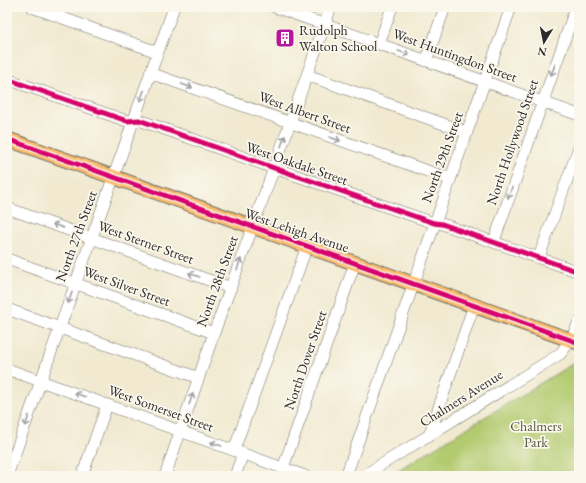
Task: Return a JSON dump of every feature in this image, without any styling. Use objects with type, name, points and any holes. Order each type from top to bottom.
[{"type":"main road","name":"West Lehigh Avenue","points":[[7,139],[575,342]]},
{"type":"street","points":[[32,7],[158,52]]},
{"type":"street","name":"North 27th Street","points":[[7,476],[174,7]]},
{"type":"street","name":"West Huntingdon Street","points":[[275,7],[579,115]]},
{"type":"street","name":"North 28th Street","points":[[165,476],[214,333],[331,7]]},
{"type":"street","points":[[379,44],[392,7]]},
{"type":"street","points":[[426,60],[445,7]]},
{"type":"street","name":"North 29th Street","points":[[346,476],[511,7]]},
{"type":"street","name":"North Hollywood Street","points":[[494,241],[576,7]]},
{"type":"street","name":"West Albert Street","points":[[150,73],[450,179]]},
{"type":"street","points":[[307,76],[466,132]]},
{"type":"street","name":"West Oakdale Street","points":[[7,79],[126,121],[139,120],[434,223],[442,224],[494,241],[579,272]]},
{"type":"street","points":[[539,257],[579,147]]},
{"type":"street","name":"West Sterner Street","points":[[7,208],[231,288]]},
{"type":"street","points":[[235,476],[238,452],[307,246]]},
{"type":"street","name":"West Silver Street","points":[[7,259],[214,333]]},
{"type":"street","name":"North Dover Street","points":[[283,468],[354,263]]},
{"type":"street","points":[[429,436],[474,305]]},
{"type":"street","points":[[7,309],[199,378]]},
{"type":"street","name":"Chalmers Avenue","points":[[363,476],[560,354],[575,342],[579,322]]},
{"type":"street","name":"West Somerset Street","points":[[7,369],[305,476]]},
{"type":"street","points":[[82,476],[107,405]]},
{"type":"green space","name":"Chalmers Park","points":[[579,360],[579,476],[388,476]]},
{"type":"cycle path","points":[[7,79],[127,121],[139,120],[274,168],[434,223],[442,224],[579,272]]},
{"type":"cycle path","points":[[7,139],[579,343]]},
{"type":"place","name":"Rudolph Walton School","points":[[285,38]]}]
